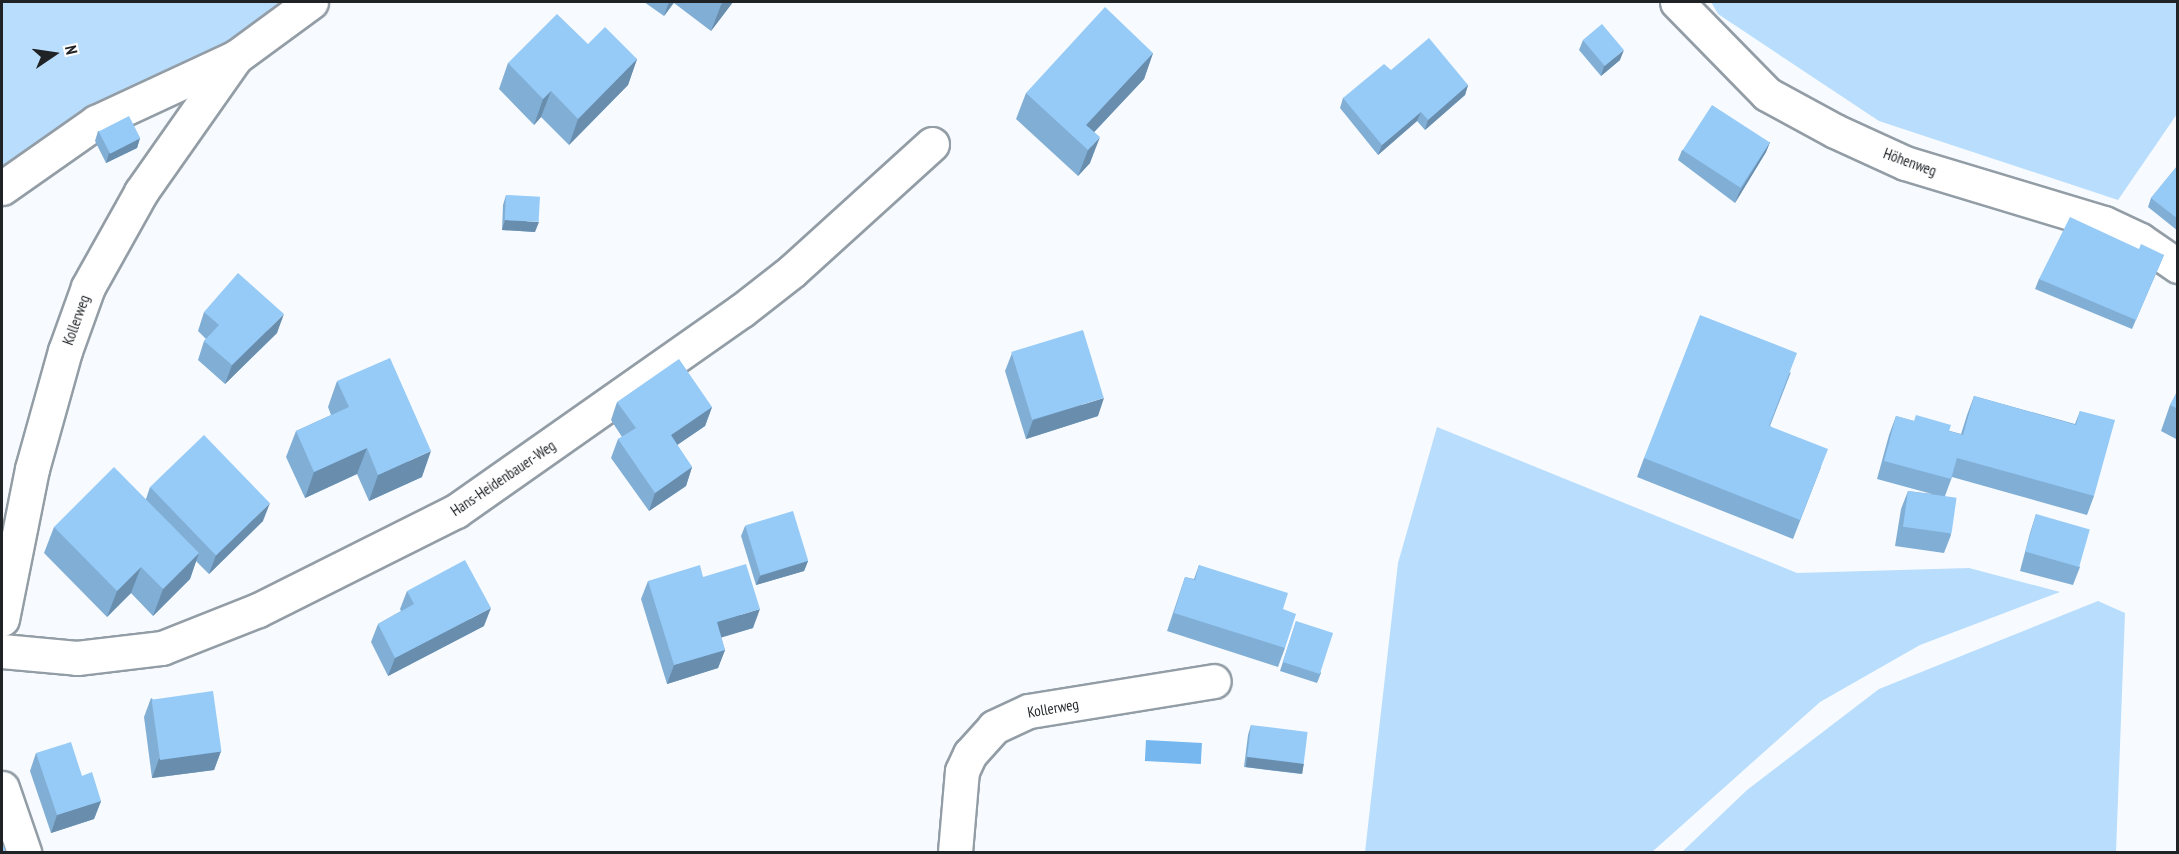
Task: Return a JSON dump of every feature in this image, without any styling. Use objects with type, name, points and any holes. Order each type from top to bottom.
[{"type":"street","name":"Kollerweg","points":[[2,188],[96,122],[236,57],[311,2]]},
{"type":"street","name":"Höhenweg","points":[[1677,2],[1767,94],[1825,126],[1905,162],[2104,223],[2140,240],[2178,266]]},
{"type":"street","name":"Kollerweg","points":[[2,619],[32,469],[71,330],[88,287],[141,192],[236,57]]},
{"type":"street","name":"Hans-Heidenbauer-Weg","points":[[2,651],[77,658],[162,648],[258,610],[456,511],[741,311],[792,271],[932,144]]},
{"type":"street","name":"Kollerweg","points":[[955,852],[962,771],[970,754],[994,727],[1029,711],[1214,681]]},
{"type":"street","points":[[2,788],[24,852]]},
{"type":"shaded area","points":[[2,2],[291,2],[240,40],[2,172]]},
{"type":"shaded area","points":[[1711,2],[2177,2],[2177,114],[2118,200],[1879,121],[1718,14]]},
{"type":"shaded area","points":[[1437,427],[1797,573],[1969,568],[2060,592],[1920,645],[1820,702],[1652,852],[1365,852],[1398,563]]},
{"type":"shaded area","points":[[2098,601],[2125,613],[2116,852],[1682,852],[1747,790],[1879,689]]},
{"type":"water","points":[[1146,740],[1202,743],[1201,764],[1145,761]]},
{"type":"building","points":[[1105,7],[1153,53],[1086,125],[1100,137],[1088,150],[1026,93]]},
{"type":"building","points":[[557,14],[588,44],[605,27],[637,59],[578,119],[551,91],[543,99],[508,63]]},
{"type":"building","points":[[1602,24],[1624,50],[1605,66],[1583,40]]},
{"type":"building","points":[[1429,38],[1468,85],[1428,120],[1421,112],[1382,145],[1343,98],[1384,64],[1391,70]]},
{"type":"building","points":[[1712,105],[1770,143],[1740,188],[1683,150]]},
{"type":"building","points":[[129,116],[140,138],[110,154],[99,131]]},
{"type":"building","points":[[2178,165],[2178,219],[2151,198]]},
{"type":"building","points":[[506,195],[540,197],[539,222],[505,220]]},
{"type":"building","points":[[2070,217],[2139,249],[2141,244],[2164,255],[2136,320],[2039,279]]},
{"type":"building","points":[[238,273],[284,314],[232,365],[204,341],[219,325],[204,312]]},
{"type":"building","points":[[1700,315],[1797,353],[1769,426],[1828,449],[1800,520],[1644,458]]},
{"type":"building","points":[[1083,330],[1104,398],[1032,420],[1011,352]]},
{"type":"building","points":[[390,358],[431,451],[378,475],[367,448],[314,472],[296,431],[349,407],[337,381]]},
{"type":"building","points":[[679,359],[712,407],[671,435],[692,467],[655,493],[618,439],[636,428],[617,402]]},
{"type":"building","points":[[2178,390],[2178,409],[2170,405]]},
{"type":"building","points":[[1974,396],[2076,425],[2080,411],[2115,420],[2094,496],[1957,458],[1951,479],[1884,461],[1896,416],[1914,421],[1916,415],[1951,425],[1949,431],[1963,435]]},
{"type":"building","points":[[204,435],[270,503],[216,555],[150,487]]},
{"type":"building","points":[[114,467],[199,553],[163,589],[141,567],[117,591],[54,527]]},
{"type":"building","points":[[1908,491],[1957,498],[1952,533],[1903,527]]},
{"type":"building","points":[[793,511],[808,561],[760,575],[745,526]]},
{"type":"building","points":[[2036,514],[2090,529],[2079,567],[2025,551]]},
{"type":"building","points":[[465,560],[491,608],[395,658],[378,624],[414,604],[407,591]]},
{"type":"building","points":[[746,564],[760,609],[717,622],[725,650],[674,665],[648,581],[700,565],[703,577]]},
{"type":"building","points":[[1199,565],[1288,593],[1283,609],[1296,614],[1285,648],[1174,613],[1185,577],[1195,580]]},
{"type":"building","points":[[1296,621],[1333,633],[1320,674],[1283,662]]},
{"type":"building","points":[[213,691],[221,751],[160,760],[152,700]]},
{"type":"building","points":[[1251,725],[1308,732],[1304,764],[1247,757]]},
{"type":"building","points":[[71,742],[82,776],[92,772],[101,801],[57,815],[36,753]]}]
